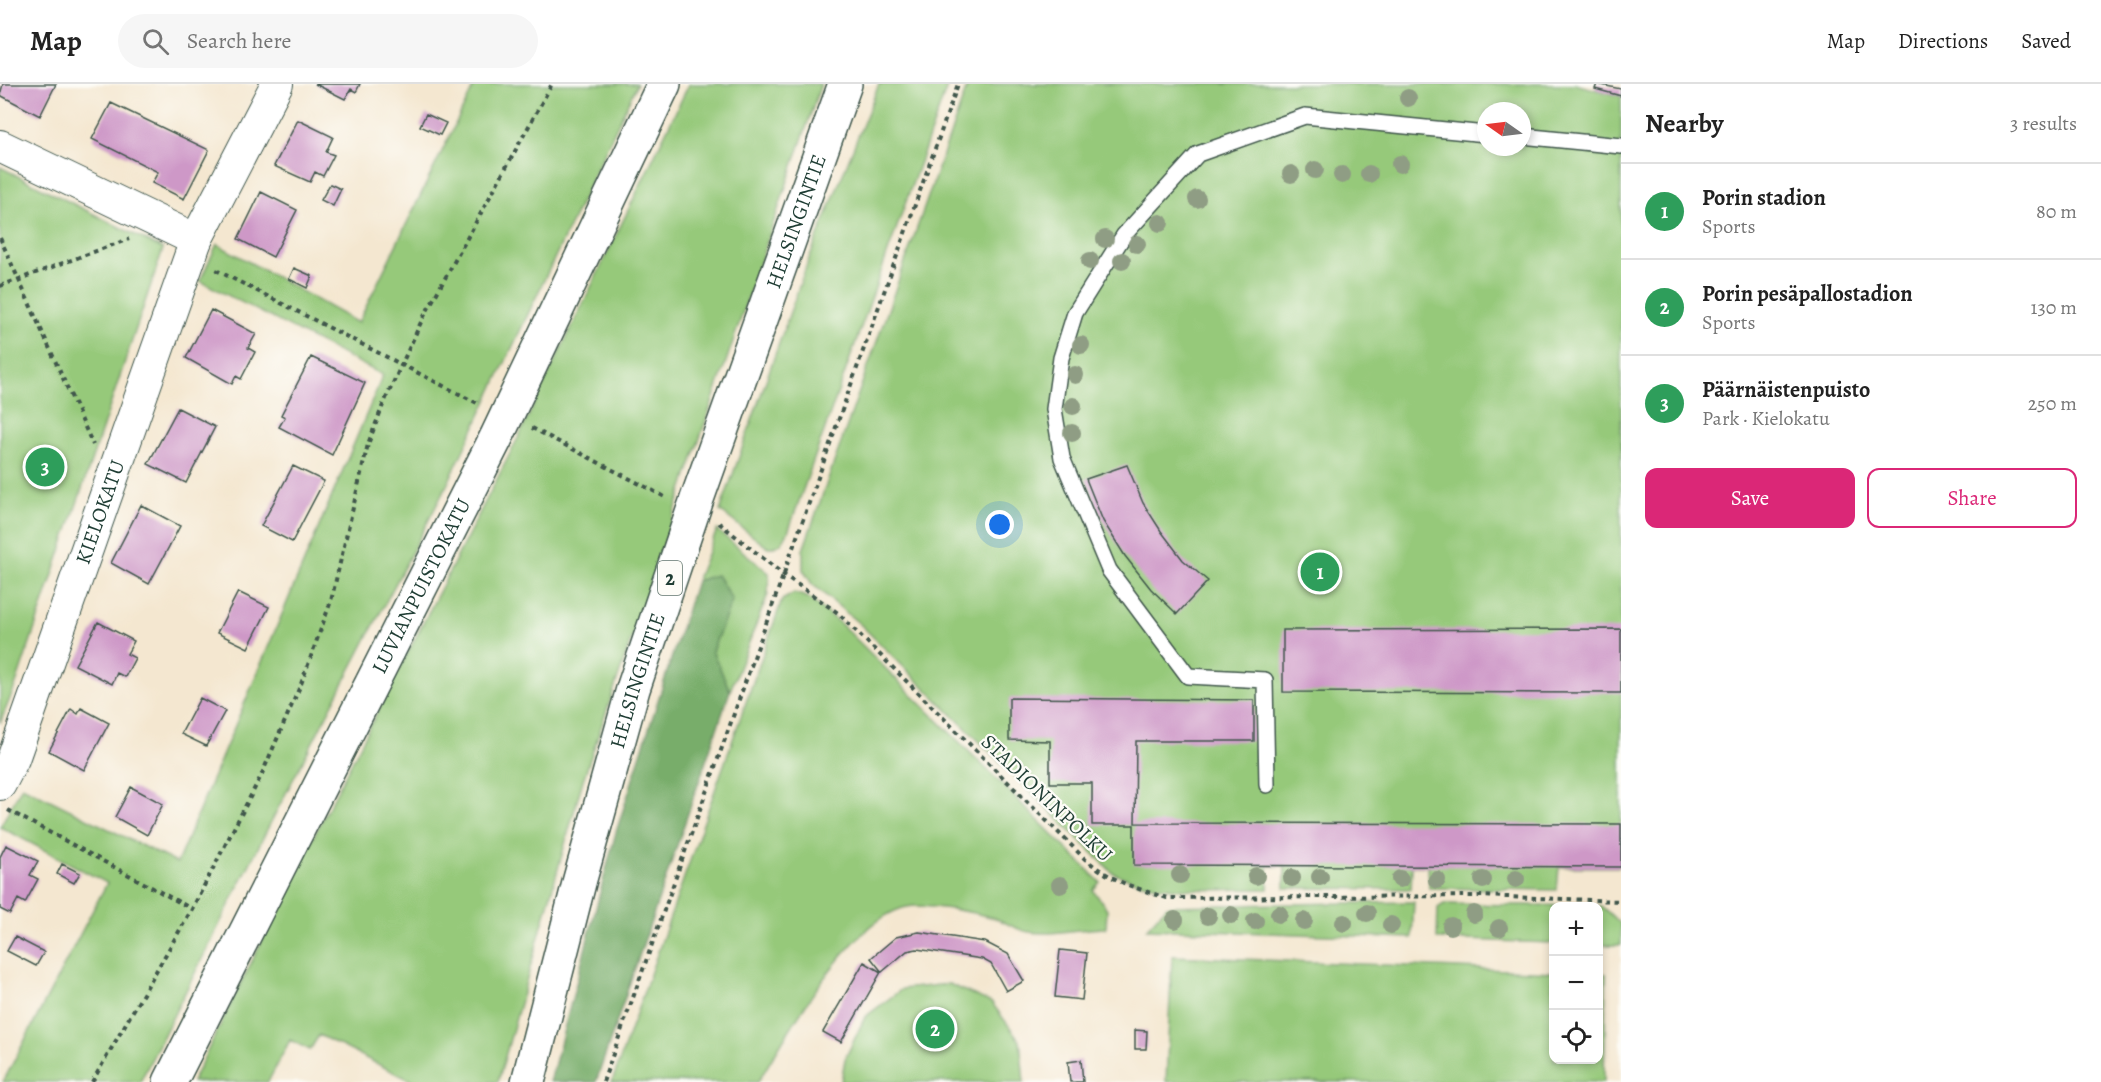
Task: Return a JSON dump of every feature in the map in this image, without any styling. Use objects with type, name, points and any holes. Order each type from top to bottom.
[{"type":"main road","name":"LUVIANPUISTOKATU","points":[[170,1082],[496,438],[664,84]]},
{"type":"main road","name":"HELSINGINTIE","points":[[528,1082],[580,879],[633,688],[697,500],[845,84]]},
{"type":"street","name":"KIELOKATU","points":[[0,784],[13,759],[194,249],[277,84]]},
{"type":"street","points":[[0,146],[167,225],[194,249]]},
{"type":"lane","points":[[1267,784],[1265,680],[1188,676],[1109,570],[1062,458],[1054,409],[1061,358],[1076,313],[1124,235],[1198,154],[1305,116],[1477,133]]},
{"type":"lane","points":[[1531,137],[1621,146]]},
{"type":"path","points":[[92,1082],[192,909],[261,776],[301,684],[331,601],[368,444],[422,320],[552,84]]},
{"type":"path","points":[[603,1082],[958,84]]},
{"type":"path","points":[[0,286],[167,225]]},
{"type":"path","points":[[0,238],[110,481]]},
{"type":"path","points":[[194,249],[402,366],[485,406]]},
{"type":"path","points":[[524,424],[675,502]]},
{"type":"path","name":"STADIONINPOLKU","points":[[713,518],[784,575],[838,613],[1085,859],[1110,878],[1124,884],[1167,898],[1479,896],[1621,901]]},
{"type":"path","points":[[0,805],[192,909]]},
{"type":"green space","points":[[475,84],[637,84],[447,485],[272,820],[140,1082],[3,1082],[107,883],[0,827],[22,786],[177,863],[383,375],[200,281],[217,244],[358,323]]},
{"type":"green space","points":[[689,84],[821,84],[583,780],[498,1082],[414,1082],[319,1035],[310,1050],[290,1040],[268,1082],[192,1082],[322,820],[518,438]]},
{"type":"green space","points":[[879,84],[948,84],[788,532],[780,544],[767,547],[720,511],[808,261]]},
{"type":"green space","points":[[968,84],[1575,84],[1621,96],[1621,867],[1559,867],[1557,890],[1429,888],[1428,866],[1412,866],[1411,889],[1285,888],[1285,866],[1268,866],[1268,889],[1170,888],[1132,880],[1113,873],[861,625],[812,584],[803,570],[803,550]]},
{"type":"green space","points":[[0,167],[163,249],[16,684],[0,723]]},
{"type":"green space","points":[[717,530],[769,573],[768,594],[730,691],[712,651],[732,600],[717,575],[696,581]]},
{"type":"green space","points":[[717,575],[732,600],[712,651],[730,691],[596,1082],[550,1082],[616,832],[696,581]]},
{"type":"green space","points":[[794,593],[807,597],[842,625],[1100,882],[1093,890],[1107,909],[1106,928],[1038,933],[1024,931],[990,917],[936,907],[918,906],[895,911],[872,926],[848,948],[805,1005],[758,1082],[612,1082],[782,600]]},
{"type":"green space","points":[[1414,902],[1412,938],[1146,929],[1167,906]]},
{"type":"green space","points":[[1444,904],[1549,905],[1549,943],[1437,939],[1438,908]]},
{"type":"green space","points":[[1603,908],[1621,924],[1621,945],[1603,945]]},
{"type":"green space","points":[[1172,956],[1549,972],[1549,1064],[1603,1064],[1603,974],[1606,974],[1604,1082],[1166,1082]]},
{"type":"green space","points":[[949,984],[992,1003],[1020,1041],[1024,1082],[841,1082],[845,1059],[865,1017],[902,989]]},
{"type":"building","points":[[3,84],[56,84],[40,116],[0,95]]},
{"type":"building","points":[[315,84],[360,84],[356,92],[351,89],[345,99]]},
{"type":"building","points":[[1597,84],[1621,89],[1621,96],[1595,89]]},
{"type":"building","points":[[111,103],[209,150],[184,199],[152,183],[158,172],[92,139]]},
{"type":"building","points":[[426,114],[446,123],[440,135],[420,126]]},
{"type":"building","points":[[298,120],[333,137],[326,152],[334,155],[323,176],[315,172],[310,182],[274,166]]},
{"type":"building","points":[[330,184],[341,189],[333,206],[321,200]]},
{"type":"building","points":[[261,192],[297,210],[273,257],[238,239]]},
{"type":"building","points":[[294,268],[312,276],[307,288],[289,279]]},
{"type":"building","points":[[211,310],[256,334],[248,348],[255,352],[241,379],[236,376],[232,384],[186,358]]},
{"type":"building","points":[[311,357],[365,383],[332,455],[279,427],[285,417],[281,415]]},
{"type":"building","points":[[178,408],[215,427],[186,483],[148,464]]},
{"type":"building","points":[[1127,465],[1143,503],[1161,531],[1183,560],[1208,581],[1177,614],[1151,589],[1125,556],[1103,521],[1086,479]]},
{"type":"building","points":[[293,466],[324,481],[292,542],[261,526]]},
{"type":"building","points":[[141,505],[180,526],[149,584],[111,563]]},
{"type":"building","points":[[238,592],[269,607],[248,648],[217,633]]},
{"type":"building","points":[[98,622],[134,641],[127,654],[135,658],[125,677],[117,673],[112,684],[75,665]]},
{"type":"building","points":[[1621,629],[1621,693],[1283,692],[1283,630]]},
{"type":"building","points":[[200,698],[225,711],[206,746],[181,734]]},
{"type":"building","points":[[1009,698],[1254,700],[1254,741],[1136,741],[1135,823],[1621,824],[1621,867],[1134,865],[1134,825],[1092,825],[1092,783],[1050,783],[1050,741],[1009,740]]},
{"type":"building","points":[[81,708],[109,723],[84,770],[49,751],[71,709],[78,714]]},
{"type":"building","points":[[131,787],[163,804],[147,835],[115,817]]},
{"type":"building","points":[[6,845],[38,861],[30,875],[38,879],[25,903],[18,899],[10,914],[0,909],[0,857]]},
{"type":"building","points":[[62,864],[80,873],[74,883],[57,874]]},
{"type":"building","points":[[919,932],[985,942],[1008,954],[1024,981],[1006,991],[991,964],[982,959],[917,949],[907,951],[882,972],[871,958],[896,937]]},
{"type":"building","points":[[15,937],[44,952],[36,966],[7,951]]},
{"type":"building","points":[[1060,950],[1087,953],[1082,1000],[1055,997]]},
{"type":"building","points":[[864,962],[881,972],[841,1042],[823,1032]]},
{"type":"building","points":[[1135,1030],[1147,1031],[1146,1049],[1135,1049]]},
{"type":"building","points":[[1081,1060],[1083,1082],[1070,1082],[1068,1062]]},
{"type":"place","name":"Päärnäistenpuisto","points":[[45,467]]},
{"type":"place","name":"Porin stadion","points":[[1320,572]]},
{"type":"place","name":"Porin pesäpallostadion","points":[[935,1029]]}]
